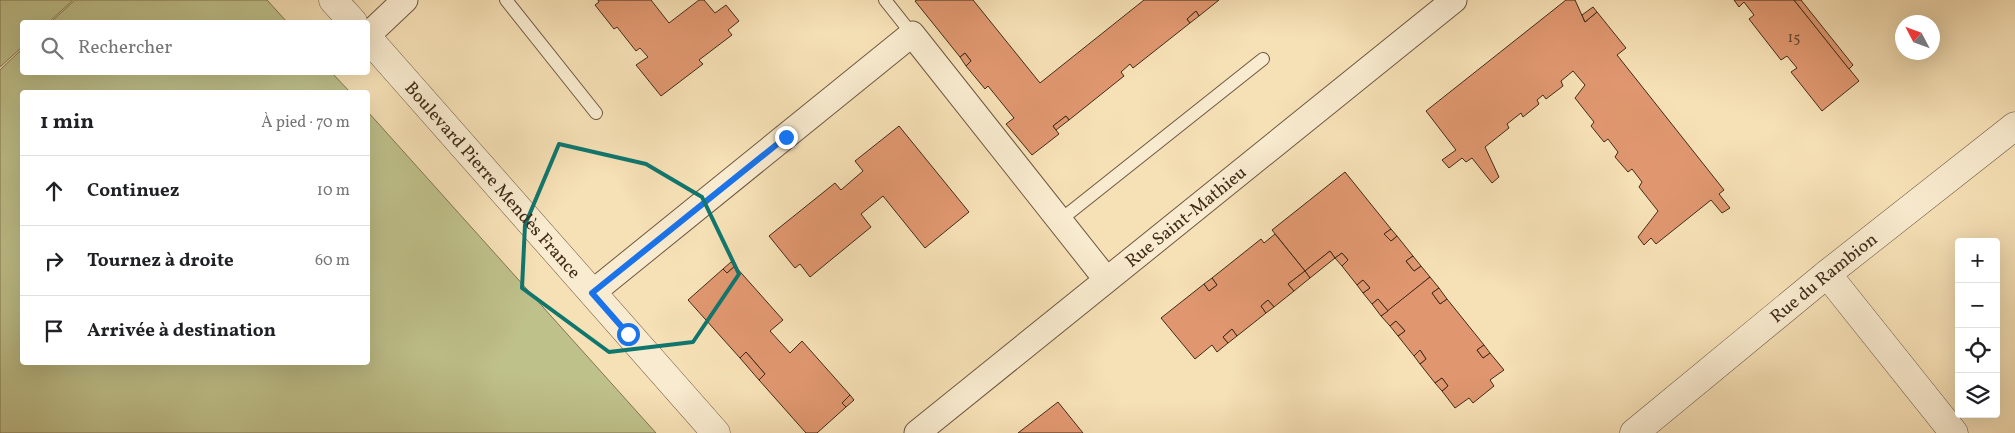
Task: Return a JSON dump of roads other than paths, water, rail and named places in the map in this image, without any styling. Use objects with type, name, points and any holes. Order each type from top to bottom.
[{"type":"street","points":[[333,0],[351,20]]},
{"type":"street","points":[[370,35],[405,0]]},
{"type":"street","name":"Rue Saint-Mathieu","points":[[917,433],[1454,0]]},
{"type":"street","points":[[592,293],[912,34],[1106,279]]},
{"type":"street","name":"Boulevard Pierre Mendès France","points":[[370,39],[716,433]]},
{"type":"street","name":"Rue du Rambion","points":[[1634,433],[1827,274],[2015,126]]},
{"type":"street","points":[[1827,274],[1954,433]]},
{"type":"lane","points":[[506,0],[596,113]]},
{"type":"lane","points":[[884,0],[912,34]]},
{"type":"lane","points":[[1059,221],[1262,59]]}]
